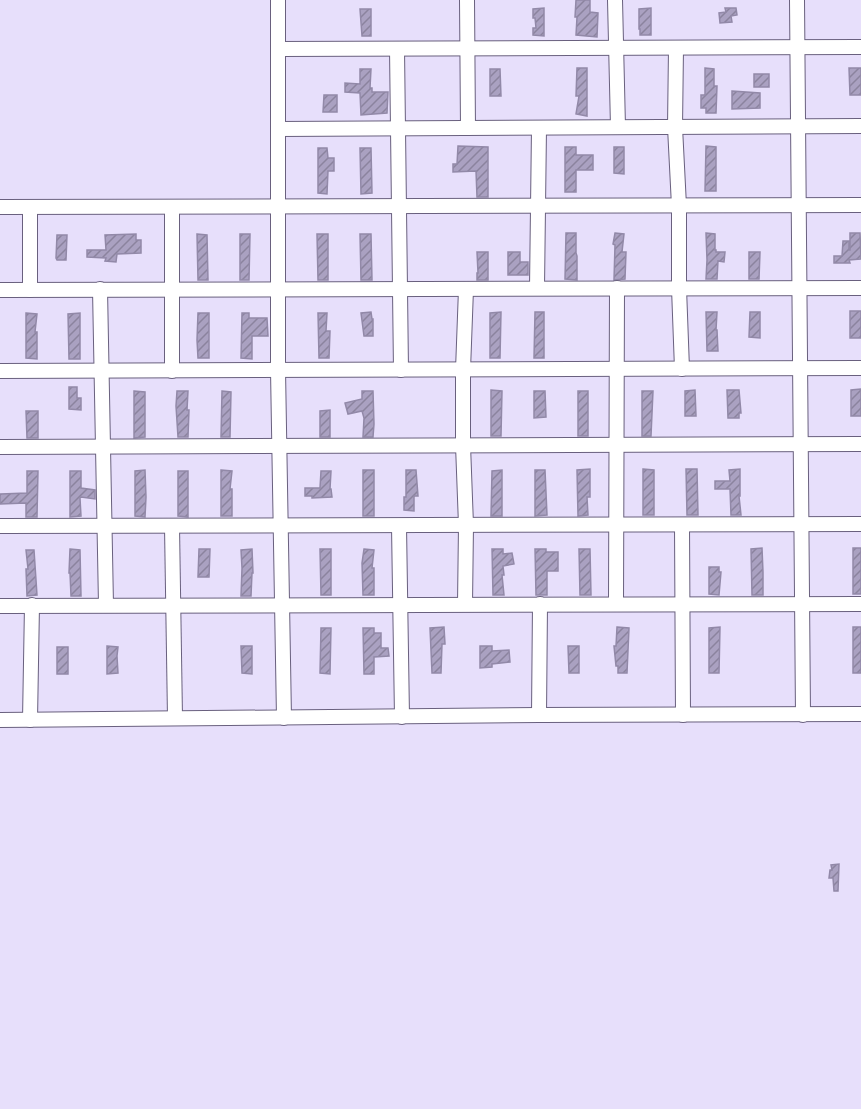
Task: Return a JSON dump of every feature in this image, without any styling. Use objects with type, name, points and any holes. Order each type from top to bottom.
[{"type":"street","points":[[278,0],[278,370],[284,718]]},
{"type":"street","points":[[467,0],[468,128]]},
{"type":"street","points":[[615,0],[618,127]]},
{"type":"street","points":[[797,0],[803,714]]},
{"type":"street","points":[[278,49],[861,47]]},
{"type":"street","points":[[676,48],[675,127],[682,369]]},
{"type":"street","points":[[397,49],[401,370]]},
{"type":"street","points":[[278,129],[861,126]]},
{"type":"street","points":[[537,288],[539,128]]},
{"type":"street","points":[[0,207],[861,205]]},
{"type":"street","points":[[30,207],[30,290]]},
{"type":"street","points":[[172,207],[172,371]]},
{"type":"street","points":[[616,604],[617,288]]},
{"type":"street","points":[[0,290],[861,288]]},
{"type":"street","points":[[465,604],[463,370],[466,289]]},
{"type":"street","points":[[100,290],[106,605]]},
{"type":"street","points":[[0,371],[861,368]]},
{"type":"street","points":[[0,447],[861,444]]},
{"type":"street","points":[[0,526],[861,524]]},
{"type":"street","points":[[682,525],[683,714]]},
{"type":"street","points":[[172,526],[175,718]]},
{"type":"street","points":[[399,526],[402,717]]},
{"type":"street","points":[[539,715],[540,604]]},
{"type":"street","points":[[0,606],[861,604]]},
{"type":"street","points":[[30,720],[32,605]]},
{"type":"street","points":[[0,720],[861,714]]},
{"type":"building","points":[[576,0],[590,0],[590,12],[598,13],[597,37],[576,35]]},
{"type":"building","points":[[544,8],[544,36],[533,35],[533,28],[536,28],[533,9]]},
{"type":"building","points":[[651,8],[651,35],[640,35],[639,9]]},
{"type":"building","points":[[725,8],[736,8],[737,15],[731,16],[732,22],[720,23],[719,13],[726,12]]},
{"type":"building","points":[[360,9],[371,9],[371,36],[362,36]]},
{"type":"building","points":[[577,68],[587,68],[587,116],[576,114],[579,96],[576,96]]},
{"type":"building","points":[[705,68],[714,69],[714,86],[717,86],[716,113],[706,113],[706,108],[701,108],[701,95],[705,95]]},
{"type":"building","points":[[849,68],[861,68],[861,95],[850,95]]},
{"type":"building","points":[[360,69],[371,69],[370,88],[372,92],[388,92],[387,113],[361,115],[360,93],[345,92],[345,83],[360,84]]},
{"type":"building","points":[[490,69],[500,69],[501,96],[490,96]]},
{"type":"building","points":[[754,74],[769,74],[769,87],[754,87]]},
{"type":"building","points":[[732,91],[760,93],[760,108],[732,109]]},
{"type":"building","points":[[324,95],[337,95],[337,112],[323,112]]},
{"type":"building","points":[[458,146],[488,147],[488,197],[477,197],[476,171],[453,172],[453,164],[457,164]]},
{"type":"building","points":[[706,146],[716,147],[716,191],[705,191]]},
{"type":"building","points":[[565,147],[576,147],[576,155],[593,155],[593,170],[576,170],[576,192],[565,192]]},
{"type":"building","points":[[614,147],[624,147],[624,174],[614,173]]},
{"type":"building","points":[[318,148],[327,148],[328,158],[334,158],[334,171],[328,171],[327,194],[318,193]]},
{"type":"building","points":[[360,148],[371,148],[372,193],[361,194]]},
{"type":"building","points":[[566,233],[576,233],[577,280],[565,279]]},
{"type":"building","points":[[615,233],[624,234],[622,252],[626,252],[625,279],[614,280]]},
{"type":"building","points":[[706,233],[715,234],[716,252],[725,252],[724,262],[718,261],[717,279],[706,279]]},
{"type":"building","points":[[850,233],[860,233],[861,259],[849,260],[850,263],[834,263],[834,256],[842,256],[843,241],[849,241],[850,250]]},
{"type":"building","points":[[136,234],[136,240],[141,240],[141,253],[117,254],[116,262],[105,261],[106,258],[87,257],[87,250],[106,250],[105,235]]},
{"type":"building","points":[[197,234],[207,235],[208,280],[198,280]]},
{"type":"building","points":[[240,234],[250,234],[249,280],[240,280]]},
{"type":"building","points":[[317,234],[328,234],[328,280],[318,280]]},
{"type":"building","points":[[360,234],[371,234],[372,280],[361,280]]},
{"type":"building","points":[[57,235],[67,235],[66,260],[56,258]]},
{"type":"building","points":[[477,252],[488,252],[488,280],[477,280]]},
{"type":"building","points":[[508,252],[520,252],[520,262],[528,262],[528,275],[508,275]]},
{"type":"building","points":[[749,252],[760,252],[759,279],[749,279]]},
{"type":"building","points":[[850,311],[861,311],[861,338],[850,338]]},
{"type":"building","points":[[371,312],[373,336],[364,336],[361,313]]},
{"type":"building","points":[[501,312],[500,358],[490,358],[490,313]]},
{"type":"building","points":[[535,312],[544,312],[544,358],[534,358]]},
{"type":"building","points":[[706,312],[717,312],[718,351],[707,351]]},
{"type":"building","points":[[750,312],[760,312],[760,338],[749,337]]},
{"type":"building","points":[[26,313],[37,314],[35,332],[37,332],[37,359],[26,358]]},
{"type":"building","points":[[80,313],[80,359],[69,359],[68,314]]},
{"type":"building","points":[[198,313],[209,313],[209,358],[198,358]]},
{"type":"building","points":[[242,313],[249,313],[249,318],[267,318],[268,336],[252,336],[252,359],[241,358]]},
{"type":"building","points":[[318,313],[327,313],[326,331],[330,331],[329,358],[319,358]]},
{"type":"building","points":[[69,387],[77,387],[77,398],[81,398],[81,410],[69,409]]},
{"type":"building","points":[[861,389],[861,416],[851,416],[851,390]]},
{"type":"building","points":[[491,390],[502,391],[501,436],[491,436]]},
{"type":"building","points":[[695,390],[696,416],[685,416],[685,391]]},
{"type":"building","points":[[727,390],[739,390],[741,413],[739,413],[739,418],[728,418]]},
{"type":"building","points":[[134,391],[145,392],[145,437],[134,438]]},
{"type":"building","points":[[177,391],[188,391],[188,437],[178,437]]},
{"type":"building","points":[[222,391],[231,392],[230,437],[221,437]]},
{"type":"building","points":[[362,391],[373,391],[373,437],[363,437],[362,411],[348,414],[345,403],[362,399]]},
{"type":"building","points":[[534,391],[545,391],[546,417],[534,418]]},
{"type":"building","points":[[578,391],[588,391],[588,436],[578,436]]},
{"type":"building","points":[[642,391],[653,391],[651,436],[642,436]]},
{"type":"building","points":[[330,410],[330,437],[320,437],[320,411]]},
{"type":"building","points":[[26,411],[38,411],[38,438],[27,438]]},
{"type":"building","points":[[590,469],[588,515],[578,516],[577,470]]},
{"type":"building","points":[[643,469],[654,470],[654,515],[643,515]]},
{"type":"building","points":[[686,469],[697,469],[698,515],[687,515]]},
{"type":"building","points":[[740,469],[741,515],[731,515],[730,489],[715,489],[715,481],[730,481],[729,470]]},
{"type":"building","points":[[145,470],[145,517],[135,516],[135,471]]},
{"type":"building","points":[[221,470],[232,471],[230,489],[232,489],[232,516],[221,516]]},
{"type":"building","points":[[363,470],[374,470],[374,516],[363,516]]},
{"type":"building","points":[[406,470],[416,470],[418,496],[414,496],[414,511],[404,510]]},
{"type":"building","points":[[502,470],[502,516],[491,516],[492,471]]},
{"type":"building","points":[[535,470],[545,470],[547,515],[535,516]]},
{"type":"building","points":[[27,471],[38,471],[37,517],[26,517],[26,503],[0,504],[0,494],[27,493]]},
{"type":"building","points":[[70,471],[81,471],[81,488],[95,490],[95,499],[80,498],[81,516],[70,517]]},
{"type":"building","points":[[178,471],[188,471],[188,517],[178,516]]},
{"type":"building","points":[[321,471],[331,471],[332,497],[305,496],[305,488],[320,488]]},
{"type":"building","points":[[762,548],[763,595],[752,595],[751,549]]},
{"type":"building","points":[[853,548],[861,548],[861,594],[853,594]]},
{"type":"building","points":[[70,549],[80,550],[81,596],[71,596]]},
{"type":"building","points":[[199,549],[210,549],[209,577],[198,577]]},
{"type":"building","points":[[252,549],[251,596],[241,596],[241,550]]},
{"type":"building","points":[[320,549],[331,549],[331,595],[321,595]]},
{"type":"building","points":[[364,549],[374,550],[372,568],[374,568],[374,595],[363,595]]},
{"type":"building","points":[[492,549],[503,549],[503,554],[512,553],[514,564],[503,566],[504,595],[493,595]]},
{"type":"building","points":[[535,549],[558,552],[558,571],[547,571],[547,595],[536,595]]},
{"type":"building","points":[[579,549],[590,549],[591,595],[580,595]]},
{"type":"building","points":[[26,550],[34,550],[37,595],[27,596]]},
{"type":"building","points":[[709,567],[719,567],[719,572],[721,572],[719,595],[709,594]]},
{"type":"building","points":[[444,627],[445,644],[442,644],[441,673],[432,673],[430,628]]},
{"type":"building","points":[[617,627],[629,628],[627,673],[618,673],[618,666],[616,666],[614,646],[616,646]]},
{"type":"building","points":[[720,627],[719,673],[709,673],[709,628]]},
{"type":"building","points":[[853,627],[861,627],[861,673],[853,673]]},
{"type":"building","points":[[321,628],[331,628],[330,674],[320,673]]},
{"type":"building","points":[[363,628],[374,628],[374,633],[381,633],[381,648],[388,648],[389,656],[374,657],[374,674],[364,674]]},
{"type":"building","points":[[107,646],[118,647],[118,673],[107,674]]},
{"type":"building","points":[[241,646],[252,646],[252,674],[242,673]]},
{"type":"building","points":[[480,646],[492,646],[492,651],[509,650],[510,662],[480,668]]},
{"type":"building","points":[[568,646],[579,646],[579,673],[569,673]]},
{"type":"building","points":[[57,647],[68,647],[68,674],[57,674]]},
{"type":"building","points":[[839,864],[838,891],[834,891],[833,878],[829,878],[830,870],[832,870],[831,865]]}]
